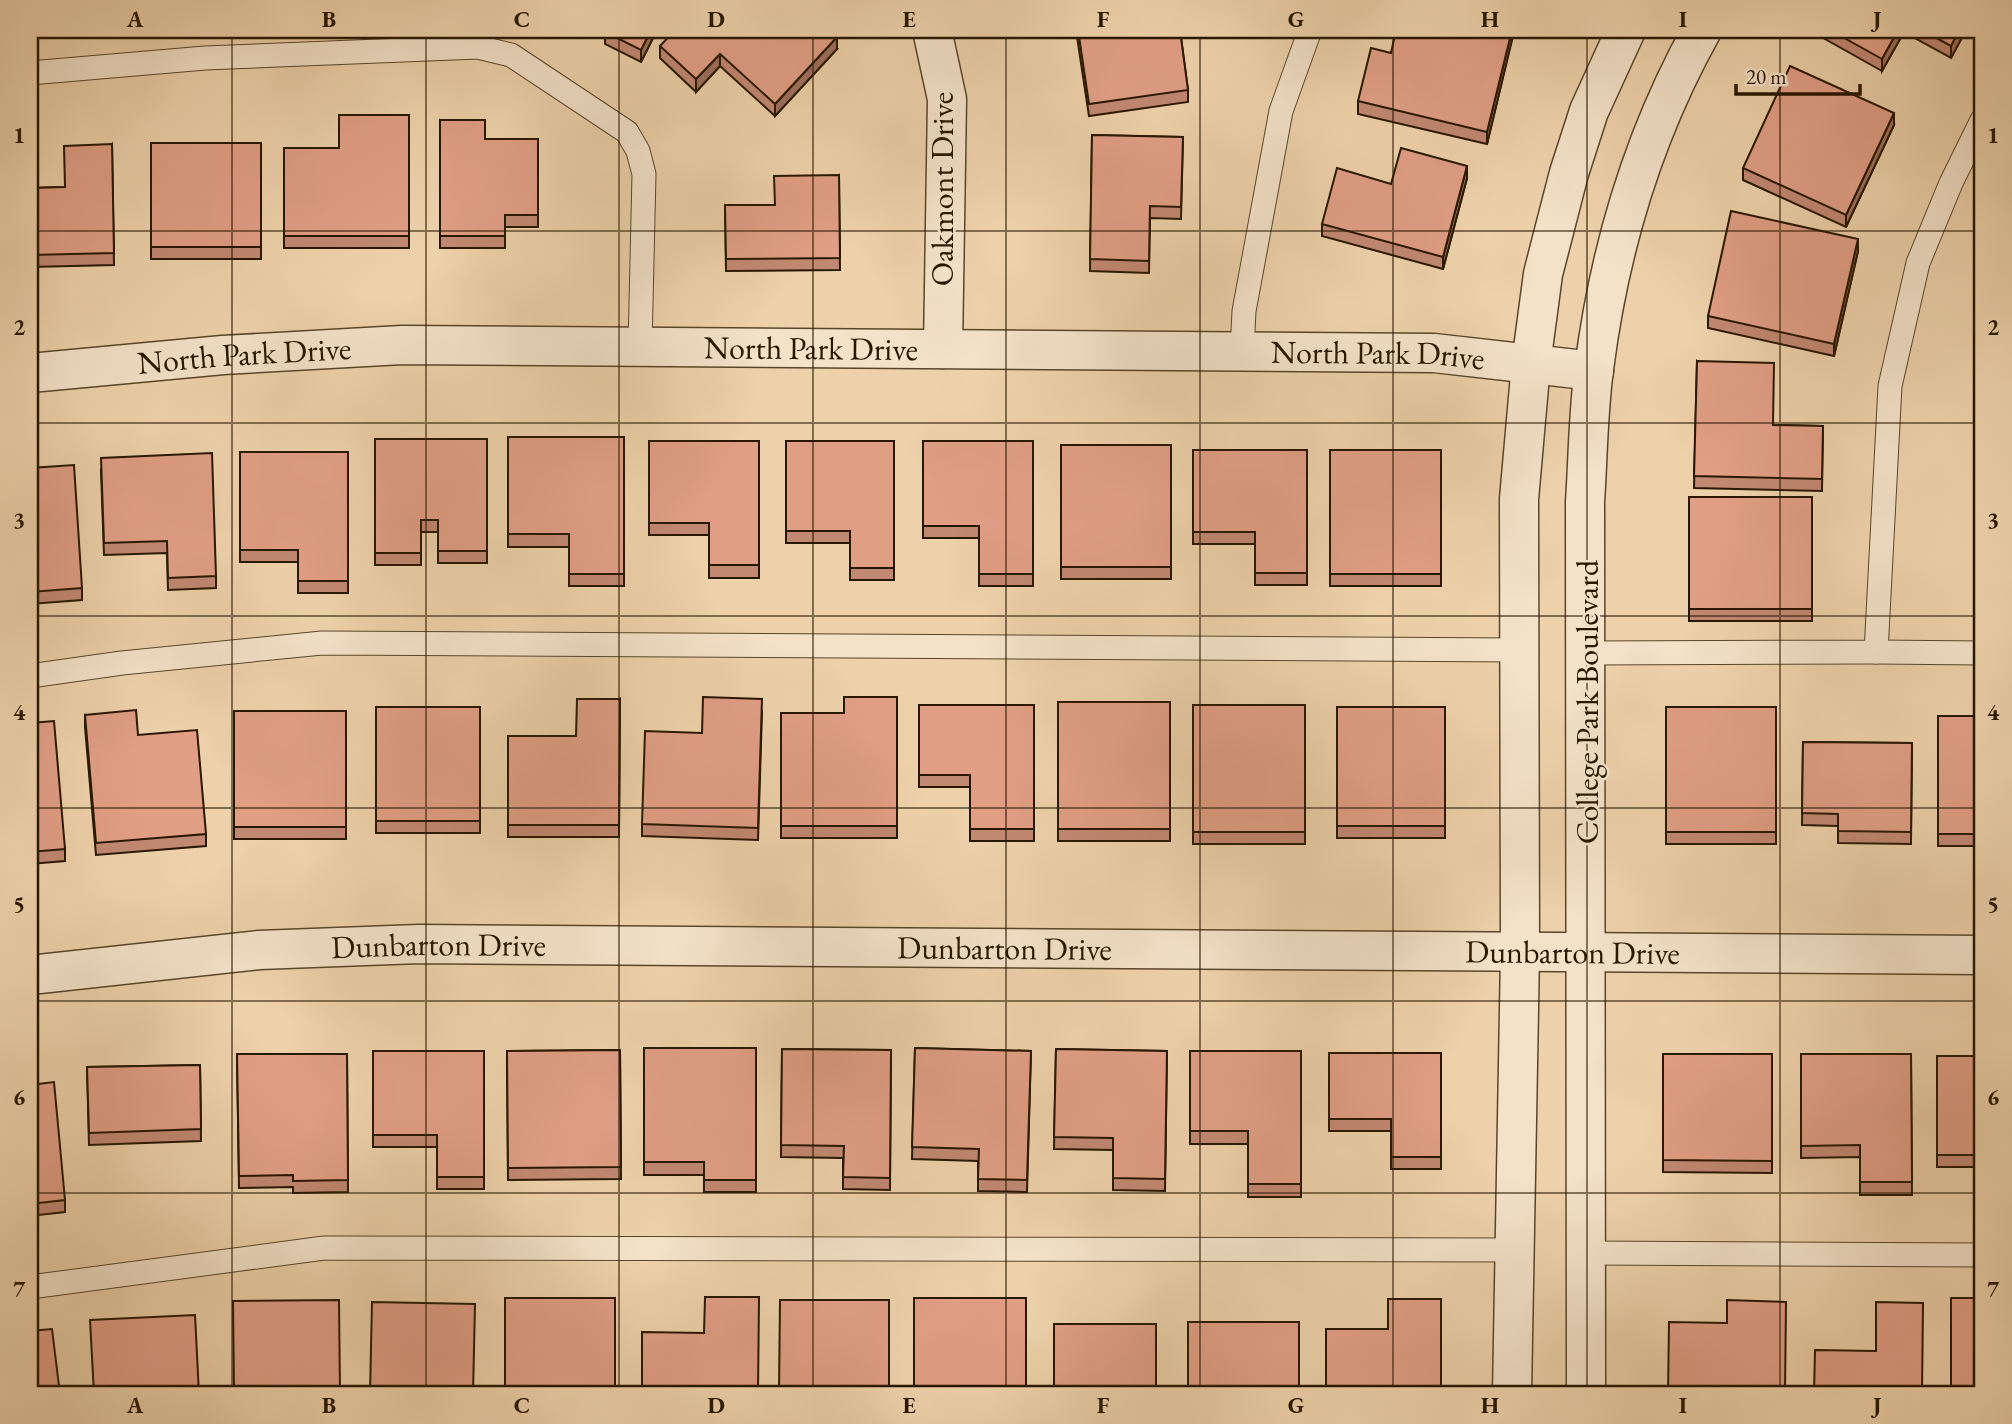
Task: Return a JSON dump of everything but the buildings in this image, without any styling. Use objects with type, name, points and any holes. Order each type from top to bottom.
[{"type":"street","name":"Oakmont Drive","points":[[932,30],[947,99],[943,349]]},
{"type":"street","points":[[1512,1394],[1520,954],[1519,499],[1531,364],[1543,274],[1569,173],[1589,111],[1626,30]]},
{"type":"street","name":"College Park Boulevard","points":[[1586,1394],[1586,502],[1594,371],[1608,283],[1630,197],[1684,62],[1702,30]]},
{"type":"street","name":"North Park Drive","points":[[30,373],[223,355],[402,345],[1434,353],[1594,371]]},
{"type":"street","name":"Dunbarton Drive","points":[[30,975],[259,950],[419,944],[1588,955],[1982,955]]},
{"type":"lane","points":[[1242,351],[1244,311],[1281,111],[1310,30]]},
{"type":"lane","points":[[30,73],[205,58],[478,47],[511,55],[627,131],[638,152],[644,174],[640,347]]},
{"type":"lane","points":[[1876,652],[1890,386],[1918,263],[1951,183],[1982,120]]},
{"type":"lane","points":[[30,676],[122,663],[322,643],[1518,650]]},
{"type":"lane","points":[[1587,653],[1982,653]]},
{"type":"lane","points":[[30,1287],[324,1248],[1515,1250]]},
{"type":"lane","points":[[1587,1253],[1982,1255]]}]
